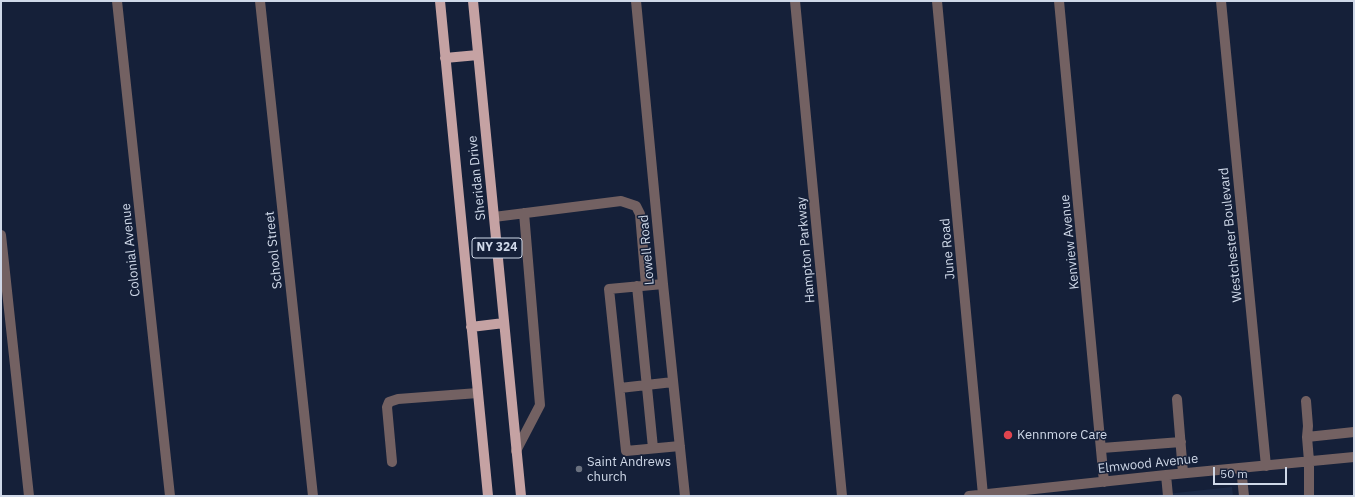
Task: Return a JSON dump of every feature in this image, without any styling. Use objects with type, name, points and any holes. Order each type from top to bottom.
[{"type":"main road","name":"Sheridan Drive","points":[[440,1],[488,496]]},
{"type":"main road","name":"Sheridan Drive","points":[[473,1],[521,496]]},
{"type":"main road","points":[[446,58],[478,55]]},
{"type":"main road","points":[[471,327],[504,323]]},
{"type":"street","name":"Colonial Avenue","points":[[117,1],[170,496]]},
{"type":"street","name":"School Street","points":[[260,1],[313,496]]},
{"type":"street","name":"Lowell Road","points":[[636,1],[685,496]]},
{"type":"street","name":"Hampton Parkway","points":[[795,1],[842,496]]},
{"type":"street","name":"June Road","points":[[937,1],[983,495]]},
{"type":"street","name":"Kenview Avenue","points":[[1059,1],[1104,482]]},
{"type":"street","name":"Westchester Boulevard","points":[[1221,1],[1266,466]]},
{"type":"street","points":[[494,217],[621,202],[636,206],[640,214],[646,385],[653,448]]},
{"type":"street","points":[[516,451],[540,405],[524,213]]},
{"type":"street","points":[[1,235],[29,496]]},
{"type":"street","points":[[663,284],[609,289],[626,451],[680,446]]},
{"type":"street","points":[[620,388],[673,382]]},
{"type":"street","points":[[392,462],[387,408],[390,402],[398,399],[478,393]]},
{"type":"street","points":[[1177,399],[1183,474]]},
{"type":"street","points":[[1306,401],[1310,496]]},
{"type":"street","points":[[1307,437],[1354,432]]},
{"type":"street","points":[[1102,448],[1180,442]]},
{"type":"street","name":"Elmwood Avenue","points":[[969,496],[1354,457]]},
{"type":"street","points":[[1241,468],[1244,496]]},
{"type":"street","points":[[1166,475],[1168,496]]},
{"type":"shaded area","points":[[1232,487],[1233,496],[1147,496]]},
{"type":"place","name":"Kennmore Care","points":[[1008,435]]},
{"type":"place","name":"Saint Andrews church","points":[[579,469]]}]
